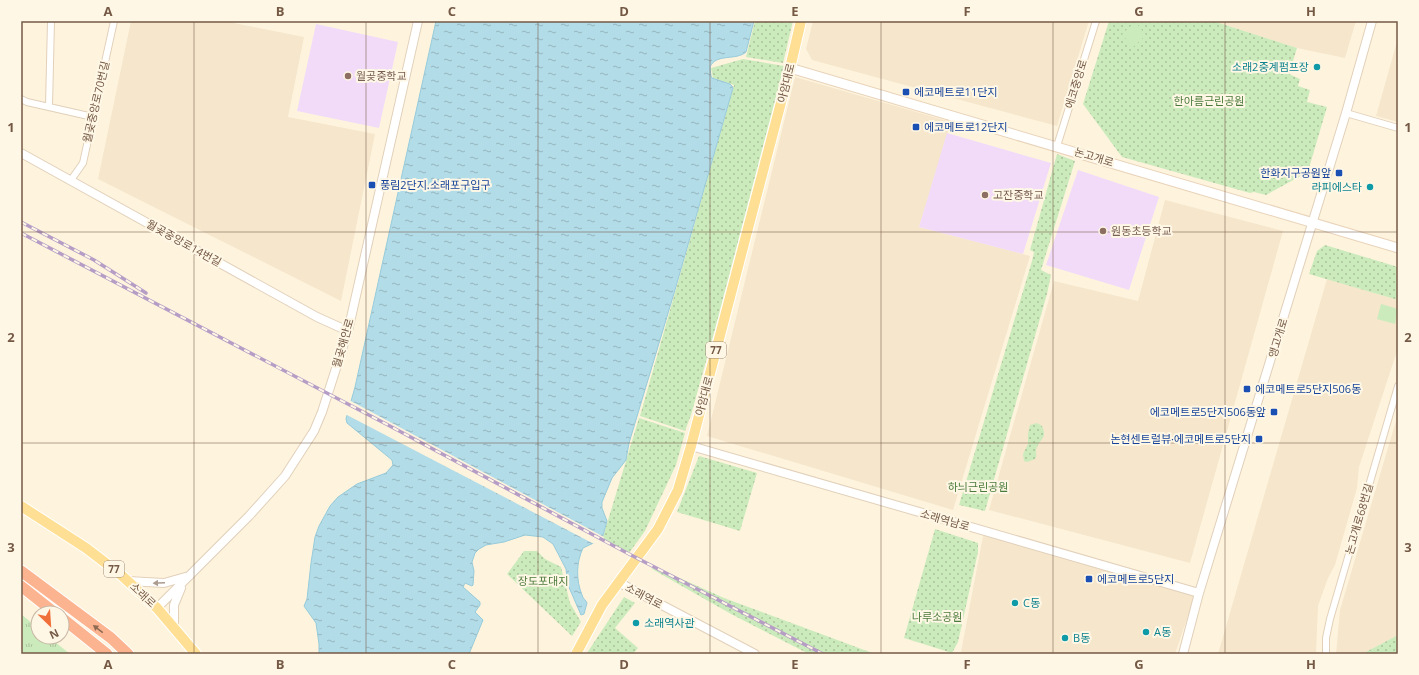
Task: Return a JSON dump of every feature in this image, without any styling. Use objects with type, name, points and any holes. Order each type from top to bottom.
[{"type":"highway","points":[[21,571],[105,634],[128,654]]},
{"type":"highway","points":[[21,586],[45,605]]},
{"type":"highway","points":[[70,624],[107,654]]},
{"type":"main road","name":"아암대로","points":[[579,652],[602,605],[658,529],[678,490],[691,446],[801,21]]},
{"type":"main road","name":"논고개로","points":[[790,68],[1398,248]]},
{"type":"main road","name":"소래로","points":[[21,506],[86,548],[128,581],[157,608],[194,652]]},
{"type":"street","points":[[49,106],[51,21]]},
{"type":"street","name":"월곶중앙로70번길","points":[[71,180],[83,163],[114,21]]},
{"type":"street","name":"월곶해안로","points":[[157,608],[249,516],[285,476],[314,431],[322,412],[348,331],[418,21]]},
{"type":"street","name":"에코중앙로","points":[[1057,146],[1096,21]]},
{"type":"street","name":"앵고개로","points":[[1183,654],[1199,593],[1313,223],[1372,21]]},
{"type":"street","points":[[22,100],[93,117]]},
{"type":"street","points":[[1346,113],[1398,128]]},
{"type":"street","name":"월곶중앙로14번길","points":[[21,153],[317,317],[348,331]]},
{"type":"street","name":"논고개로68번길","points":[[1326,654],[1326,638],[1330,619],[1398,386]]},
{"type":"street","name":"소래역남로","points":[[691,446],[1199,593]]},
{"type":"street","points":[[128,581],[164,583],[187,578]]},
{"type":"street","points":[[174,627],[173,610],[175,599],[187,578]]},
{"type":"street","name":"소래역로","points":[[618,582],[755,654]]},
{"type":"shaded area","points":[[131,21],[224,21],[304,37],[288,117],[375,134],[341,301],[98,179]]},
{"type":"shaded area","points":[[813,21],[1089,21],[1057,126],[812,60],[806,49]]},
{"type":"shaded area","points":[[1213,21],[1356,21],[1345,58],[1297,48]]},
{"type":"shaded area","name":"월곶중학교","points":[[316,24],[398,42],[379,128],[297,111]]},
{"type":"shaded area","points":[[1398,38],[1398,122],[1376,116]]},
{"type":"shaded area","points":[[795,77],[951,122],[919,227],[1030,256],[953,510],[707,436]]},
{"type":"shaded area","name":"고잔중학교","points":[[947,133],[1051,163],[1023,254],[919,227]]},
{"type":"shaded area","name":"원동초등학교","points":[[1078,170],[1159,197],[1129,290],[1046,265]]},
{"type":"shaded area","points":[[1165,200],[1283,231],[1190,563],[989,510],[1054,281],[1138,301]]},
{"type":"shaded area","points":[[1327,279],[1398,300],[1398,348],[1359,467],[1357,488],[1335,565],[1328,578],[1318,606],[1316,654],[1218,654]]},
{"type":"shaded area","points":[[1398,414],[1398,635],[1362,654],[1336,654],[1340,610]]},
{"type":"shaded area","points":[[984,531],[1196,592],[1175,654],[969,654],[961,652]]},
{"type":"green space","points":[[755,21],[793,21],[783,63],[746,57]]},
{"type":"green space","name":"한아름근린공원","points":[[1109,21],[1213,21],[1297,48],[1289,74],[1300,79],[1298,86],[1310,90],[1307,102],[1327,107],[1309,168],[1306,173],[1266,195],[1254,192],[1250,193],[1122,157],[1083,104]]},
{"type":"green space","points":[[1135,22],[1146,35],[1133,47],[1122,34]]},
{"type":"green space","points":[[743,59],[784,66],[715,329],[691,415],[685,431],[640,416],[734,85],[713,78],[711,68]]},
{"type":"green space","name":"하늬근린공원","points":[[1057,154],[1075,161],[1041,270],[1051,275],[1047,294],[985,511],[959,505],[1032,261],[1034,252],[1030,250]]},
{"type":"green space","points":[[1325,245],[1398,267],[1398,300],[1309,274],[1317,251]]},
{"type":"green space","points":[[1381,304],[1398,309],[1395,324],[1377,319]]},
{"type":"green space","points":[[639,418],[685,433],[676,465],[645,531],[629,553],[602,540]]},
{"type":"green space","points":[[1037,423],[1042,426],[1044,437],[1037,446],[1035,459],[1027,462],[1024,461],[1023,454],[1028,444],[1030,425]]},
{"type":"green space","points":[[699,456],[757,473],[740,531],[677,512]]},
{"type":"green space","name":"나루소공원","points":[[935,529],[978,543],[978,552],[958,642],[952,653],[904,638]]},
{"type":"green space","name":"장도포대지","points":[[524,551],[537,551],[545,559],[561,567],[570,603],[581,622],[572,636],[507,574]]},
{"type":"green space","points":[[653,566],[724,598],[875,654],[809,654],[731,614],[652,569]]},
{"type":"green space","points":[[624,597],[635,603],[615,628],[638,648],[633,654],[587,653]]},
{"type":"green space","points":[[21,614],[30,621],[30,645],[59,645],[70,654],[21,654]]},
{"type":"green space","points":[[1398,635],[1398,654],[1362,654]]},
{"type":"water","points":[[436,21],[754,21],[746,52],[742,55],[721,58],[710,67],[712,78],[730,84],[733,88],[629,443],[626,460],[612,478],[602,502],[602,508],[607,521],[602,539],[583,548],[579,560],[578,577],[580,589],[582,596],[587,603],[584,614],[581,615],[568,585],[566,569],[553,544],[543,537],[525,535],[504,542],[486,545],[475,553],[472,562],[474,571],[473,585],[472,586],[465,583],[463,587],[480,602],[480,605],[475,612],[483,620],[469,654],[319,654],[316,623],[304,606],[307,599],[315,537],[319,526],[330,506],[338,497],[357,484],[386,473],[393,465],[392,460],[347,423],[346,419],[355,387]]},
{"type":"pier","points":[[349,400],[604,537],[603,540],[596,545],[345,414]]},
{"type":"railway","points":[[21,222],[94,260],[146,293]]},
{"type":"railway","points":[[21,233],[388,425],[629,554],[823,654]]},
{"type":"place","name":"소래2중계펌프장","points":[[1317,67]]},
{"type":"place","name":"월곶중학교","points":[[348,76]]},
{"type":"place","name":"에코메트로11단지","points":[[906,92]]},
{"type":"place","name":"에코메트로12단지","points":[[916,127]]},
{"type":"place","name":"한화지구공원앞","points":[[1339,173]]},
{"type":"place","name":"풍림2단지.소래포구입구","points":[[372,185]]},
{"type":"place","name":"라피에스타","points":[[1370,187]]},
{"type":"place","name":"고잔중학교","points":[[985,195]]},
{"type":"place","name":"원동초등학교","points":[[1103,231]]},
{"type":"place","name":"에코메트로5단지506동","points":[[1247,389]]},
{"type":"place","name":"에코메트로5단지506동앞","points":[[1274,412]]},
{"type":"place","name":"논현센트럴뷰·에코메트로5단지","points":[[1259,439]]},
{"type":"place","name":"에코메트로5단지","points":[[1089,579]]},
{"type":"place","name":"C동","points":[[1015,603]]},
{"type":"place","name":"소래역사관","points":[[636,623]]},
{"type":"place","name":"A동","points":[[1146,632]]},
{"type":"place","name":"B동","points":[[1065,638]]}]
